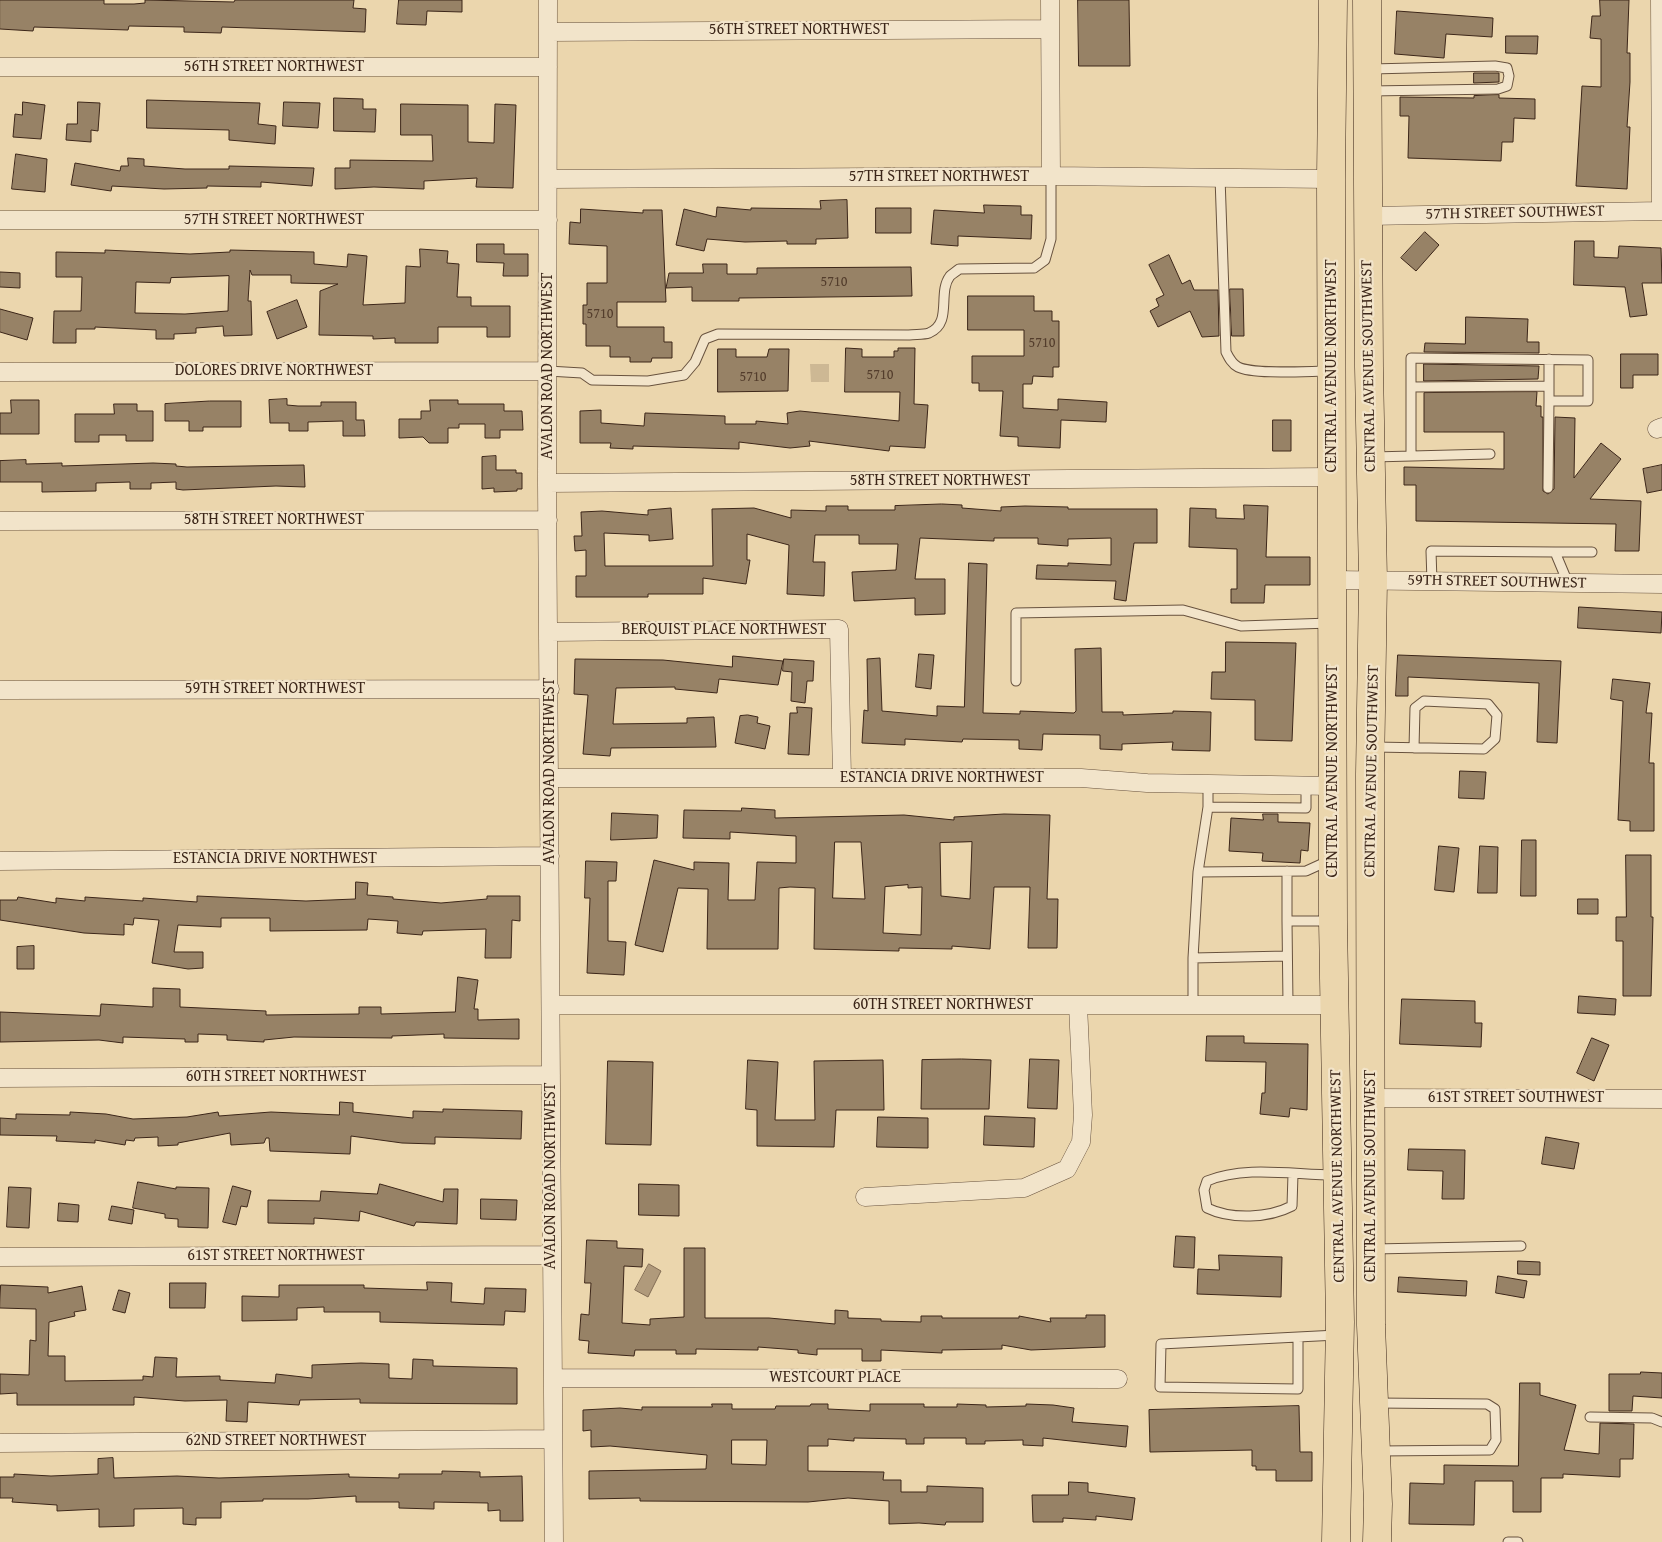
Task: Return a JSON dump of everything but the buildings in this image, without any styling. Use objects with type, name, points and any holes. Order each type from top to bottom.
[{"type":"main road","name":"CENTRAL AVENUE NORTHWEST","points":[[1333,0],[1331,179],[1333,921],[1340,1335],[1336,1542]]},
{"type":"main road","name":"CENTRAL AVENUE SOUTHWEST","points":[[1367,0],[1367,216],[1373,581],[1370,1098],[1377,1542]]},
{"type":"street","name":"AVALON ROAD NORTHWEST","points":[[548,0],[548,520],[554,1542]]},
{"type":"street","points":[[1050,0],[1051,176]]},
{"type":"street","points":[[1660,0],[1662,211]]},
{"type":"street","name":"56TH STREET NORTHWEST","points":[[548,32],[1050,29]]},
{"type":"street","name":"56TH STREET NORTHWEST","points":[[0,67],[548,67]]},
{"type":"street","name":"57TH STREET NORTHWEST","points":[[548,179],[1051,176],[1331,179]]},
{"type":"street","name":"57TH STREET SOUTHWEST","points":[[1367,216],[1662,211]]},
{"type":"street","name":"57TH STREET NORTHWEST","points":[[0,220],[548,220]]},
{"type":"street","name":"DOLORES DRIVE NORTHWEST","points":[[0,372],[548,371]]},
{"type":"street","name":"58TH STREET NORTHWEST","points":[[548,483],[1332,477]]},
{"type":"street","name":"58TH STREET NORTHWEST","points":[[0,521],[548,520]]},
{"type":"street","name":"59TH STREET SOUTHWEST","points":[[1333,580],[1662,584]]},
{"type":"street","name":"BERQUIST PLACE NORTHWEST","points":[[550,632],[839,629],[842,778]]},
{"type":"street","name":"59TH STREET NORTHWEST","points":[[0,690],[550,688]]},
{"type":"street","name":"ESTANCIA DRIVE NORTHWEST","points":[[551,778],[1081,778],[1147,783],[1333,786]]},
{"type":"street","name":"ESTANCIA DRIVE NORTHWEST","points":[[0,861],[550,856]]},
{"type":"street","points":[[865,1197],[1024,1188],[1067,1169],[1081,1142],[1083,1115],[1078,1004]]},
{"type":"street","name":"60TH STREET NORTHWEST","points":[[552,1005],[1334,1005]]},
{"type":"street","name":"60TH STREET NORTHWEST","points":[[0,1078],[551,1075]]},
{"type":"street","name":"61ST STREET SOUTHWEST","points":[[1370,1098],[1662,1099]]},
{"type":"street","name":"61ST STREET NORTHWEST","points":[[0,1257],[551,1255]]},
{"type":"street","name":"WESTCOURT PLACE","points":[[552,1378],[1118,1379]]},
{"type":"street","name":"62ND STREET NORTHWEST","points":[[0,1443],[553,1439]]},
{"type":"lane","points":[[1495,66],[1507,68],[1509,76],[1507,86],[1498,89],[1396,92],[1367,80],[1495,66]]},
{"type":"lane","points":[[548,371],[582,373],[592,380],[648,381],[684,375],[695,362],[705,339],[718,334],[909,335],[929,332],[940,322],[945,310],[945,289],[950,276],[959,269],[1034,268],[1045,260],[1051,239],[1051,176]]},
{"type":"lane","points":[[1220,177],[1226,352],[1229,358],[1238,367],[1251,370],[1332,372]]},
{"type":"lane","points":[[1411,456],[1411,358],[1588,360],[1588,400],[1549,401]]},
{"type":"lane","points":[[1548,488],[1549,359]]},
{"type":"lane","points":[[1411,387],[1549,386]]},
{"type":"lane","points":[[1371,457],[1490,454]]},
{"type":"lane","points":[[1432,582],[1431,551],[1592,552]]},
{"type":"lane","points":[[1555,552],[1568,584]]},
{"type":"lane","points":[[1016,681],[1016,613],[1183,610],[1241,626],[1333,623]]},
{"type":"lane","points":[[1371,747],[1414,748],[1484,749],[1495,739],[1497,715],[1488,704],[1424,701],[1415,708],[1414,748]]},
{"type":"lane","points":[[1193,1004],[1193,958],[1198,872],[1208,807],[1208,784]]},
{"type":"lane","points":[[1208,807],[1306,808],[1306,785]]},
{"type":"lane","points":[[1198,872],[1306,871],[1321,863],[1333,860]]},
{"type":"lane","points":[[1287,870],[1288,1004]]},
{"type":"lane","points":[[1287,921],[1333,921]]},
{"type":"lane","points":[[1193,958],[1288,956]]},
{"type":"lane","points":[[1293,1174],[1292,1206],[1279,1213],[1267,1216],[1218,1214],[1207,1208],[1204,1190],[1206,1181],[1218,1176],[1239,1173],[1293,1174],[1338,1175]]},
{"type":"lane","points":[[1371,1250],[1521,1246]]},
{"type":"lane","points":[[1298,1337],[1298,1389],[1160,1387],[1161,1344],[1298,1337],[1340,1335]]},
{"type":"lane","points":[[1374,1403],[1487,1404],[1495,1409],[1496,1440],[1490,1450],[1376,1451]]},
{"type":"lane","points":[[1590,1417],[1652,1418],[1662,1422]]},
{"type":"lane","points":[[1508,1542],[1518,1542]]},
{"type":"shaded area","points":[[810,364],[829,364],[829,382],[811,382]]},
{"type":"shaded area","points":[[649,1264],[661,1271],[648,1297],[635,1290]]}]
